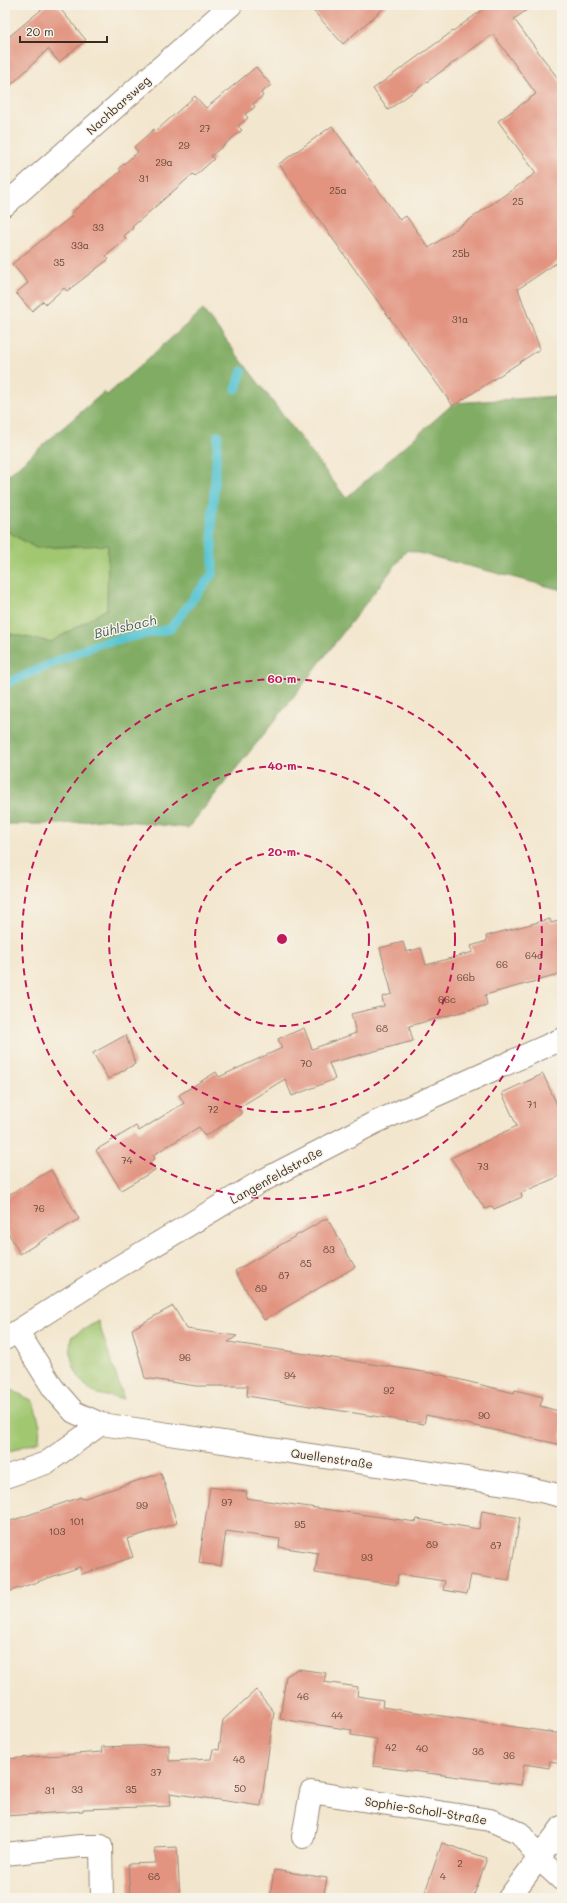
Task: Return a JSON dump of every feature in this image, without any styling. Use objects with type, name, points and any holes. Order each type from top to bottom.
[{"type":"street","name":"Nachbarsweg","points":[[5,205],[231,5]]},
{"type":"street","name":"Langenfeldstraße","points":[[11,1336],[115,1269],[260,1182],[374,1123],[562,1039]]},
{"type":"street","name":"Quellenstraße","points":[[11,1336],[74,1412],[101,1424],[520,1486],[562,1496]]},
{"type":"street","points":[[5,1477],[46,1463],[101,1424]]},
{"type":"street","name":"Sophie-Scholl-Straße","points":[[303,1837],[312,1792],[490,1820],[520,1833],[539,1859],[562,1880]]},
{"type":"street","points":[[509,1898],[562,1827]]},
{"type":"street","points":[[5,1854],[80,1846],[101,1846],[102,1898]]},
{"type":"green space","points":[[203,310],[346,498],[454,403],[559,396],[562,392],[562,590],[407,550],[277,718],[188,828],[109,819],[62,824],[5,824],[5,633],[51,642],[107,609],[108,545],[36,548],[5,530],[5,478],[104,392],[107,395]]},
{"type":"green space","points":[[5,530],[36,548],[108,545],[107,609],[51,642],[5,633]]},
{"type":"green space","points":[[98,1321],[124,1399],[93,1392],[82,1381],[74,1368],[70,1345],[71,1337]]},
{"type":"green space","points":[[5,1388],[33,1401],[40,1425],[39,1441],[5,1453]]},
{"type":"building","points":[[47,5],[57,5],[86,40],[59,62],[48,49],[5,91],[5,40]]},
{"type":"building","points":[[308,5],[387,5],[343,44]]},
{"type":"building","points":[[489,5],[534,5],[514,19],[562,84],[562,259],[518,289],[540,349],[453,406],[279,164],[332,126],[400,220],[406,216],[429,248],[536,173],[498,121],[536,94],[493,34],[388,110],[373,89]]},
{"type":"building","points":[[256,67],[271,85],[261,93],[263,96],[253,104],[255,107],[245,114],[248,118],[238,126],[242,130],[211,156],[214,159],[195,176],[193,174],[132,227],[133,228],[124,236],[126,239],[106,256],[109,259],[67,291],[64,288],[46,304],[43,301],[32,311],[16,293],[28,283],[12,264],[72,216],[70,214],[121,171],[119,168],[138,152],[134,147],[154,129],[156,131],[195,96],[206,108]]},
{"type":"building","points":[[550,919],[551,923],[562,920],[562,974],[485,995],[487,1005],[409,1026],[413,1041],[329,1063],[335,1079],[292,1096],[285,1079],[238,1108],[242,1114],[205,1136],[199,1127],[153,1155],[155,1158],[150,1162],[155,1170],[121,1190],[96,1150],[136,1126],[139,1131],[184,1103],[179,1095],[216,1072],[219,1077],[282,1048],[278,1039],[304,1028],[312,1049],[356,1033],[351,1014],[384,1006],[382,997],[392,994],[380,948],[403,942],[406,952],[421,948],[426,965],[473,952],[471,946],[487,941],[486,936]]},
{"type":"building","points":[[126,1035],[135,1064],[108,1079],[93,1053]]},
{"type":"building","points":[[543,1074],[562,1116],[562,1175],[521,1193],[522,1197],[494,1209],[492,1206],[485,1209],[451,1158],[517,1126],[502,1093]]},
{"type":"building","points":[[51,1170],[79,1219],[20,1254],[5,1227],[5,1197]]},
{"type":"building","points":[[327,1218],[355,1267],[264,1320],[235,1271]]},
{"type":"building","points":[[173,1306],[187,1329],[237,1336],[228,1342],[437,1374],[514,1393],[515,1390],[543,1397],[540,1406],[562,1412],[562,1445],[426,1415],[424,1424],[247,1396],[248,1386],[196,1386],[145,1378],[132,1329]]},
{"type":"building","points":[[161,1473],[177,1523],[127,1539],[133,1557],[82,1574],[80,1567],[5,1593],[5,1523],[81,1497],[82,1499]]},
{"type":"building","points":[[210,1487],[247,1492],[246,1498],[416,1522],[417,1519],[479,1529],[482,1511],[520,1518],[509,1581],[471,1575],[467,1594],[443,1590],[445,1581],[398,1574],[397,1585],[315,1573],[318,1553],[279,1547],[280,1539],[226,1531],[221,1566],[199,1563]]},
{"type":"building","points":[[298,1669],[326,1673],[324,1682],[358,1687],[357,1696],[383,1700],[382,1707],[562,1734],[562,1763],[550,1761],[549,1768],[524,1764],[521,1785],[373,1766],[377,1739],[351,1735],[352,1730],[280,1719],[286,1676]]},
{"type":"building","points":[[256,1690],[274,1712],[261,1806],[170,1793],[171,1806],[83,1809],[83,1811],[5,1816],[5,1759],[103,1752],[102,1747],[169,1745],[169,1761],[211,1759],[213,1749],[219,1750],[223,1720]]},
{"type":"building","points":[[442,1843],[487,1858],[473,1898],[423,1898]]},
{"type":"building","points":[[177,1847],[180,1898],[130,1898],[128,1864],[156,1863],[155,1848]]},
{"type":"building","points":[[274,1870],[327,1878],[323,1898],[270,1898]]},
{"type":"waterway","name":"Bühlsbach","points":[[236,389],[242,371]]},
{"type":"waterway","name":"Bühlsbach","points":[[5,684],[97,644],[170,629],[213,573],[212,519],[218,435]]}]
